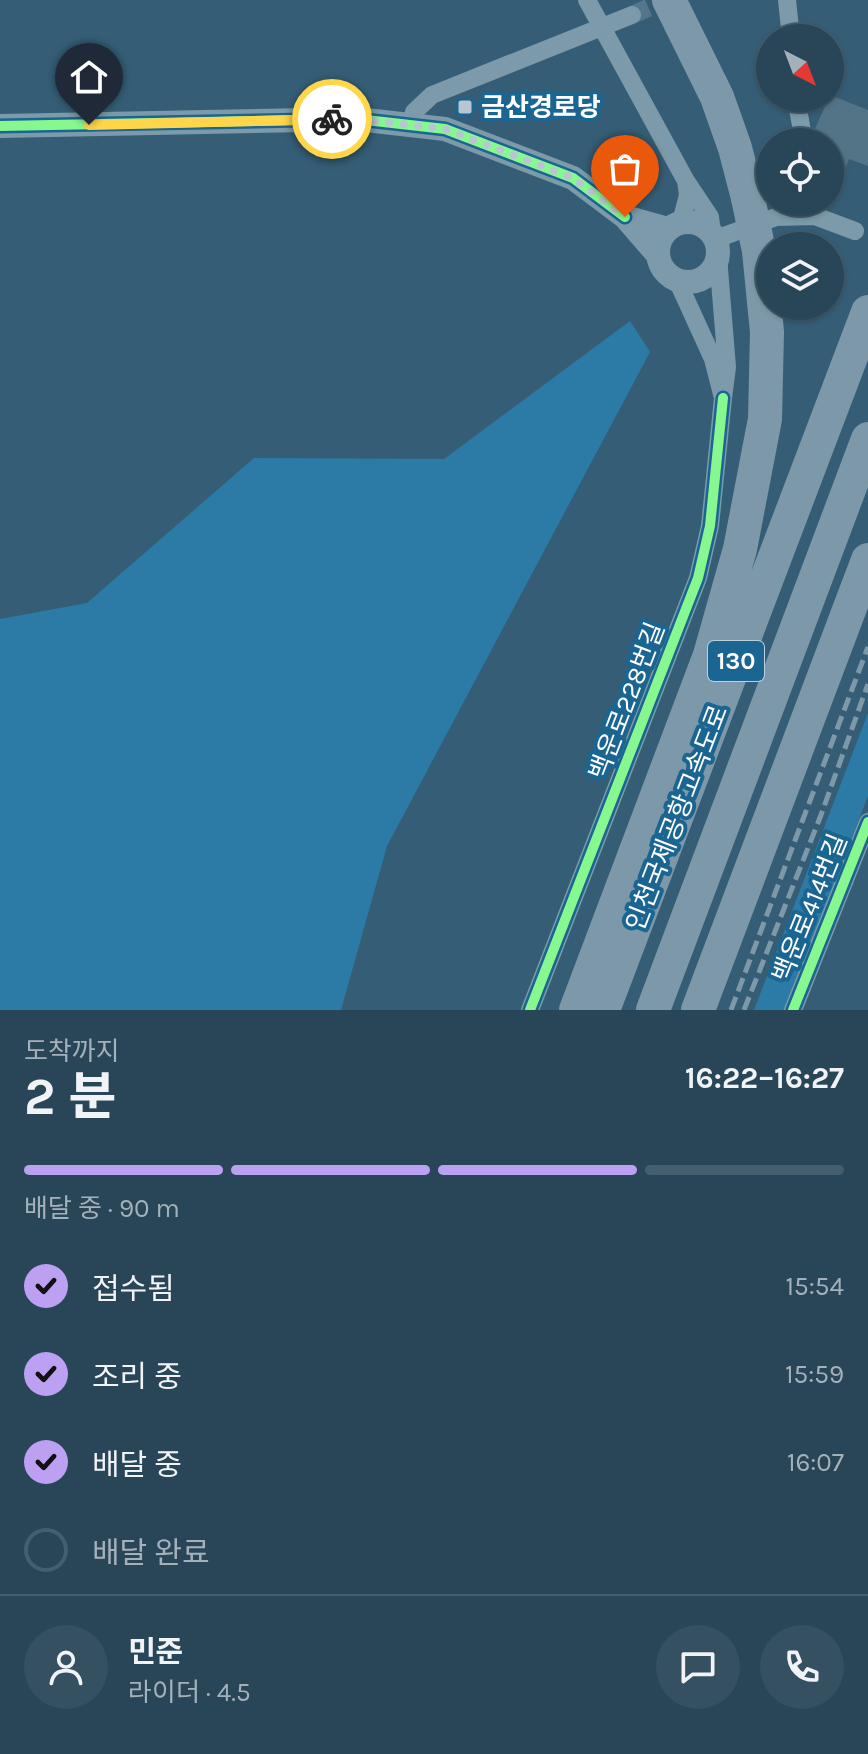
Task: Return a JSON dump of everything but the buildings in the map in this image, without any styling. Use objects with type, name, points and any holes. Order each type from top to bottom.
[{"type":"highway","points":[[576,1010],[710,655],[740,549],[765,419],[767,332],[759,251],[748,198],[717,97],[669,0]]},
{"type":"highway","points":[[646,8],[689,43]]},
{"type":"highway","name":"인천국제공항고속도로","points":[[603,1010],[868,312]]},
{"type":"highway","name":"인천국제공항고속도로","points":[[653,1010],[868,439]]},
{"type":"highway","points":[[698,1010],[868,560]]},
{"type":"street","name":"백운로228번길","points":[[530,1010],[698,578],[710,526],[727,367],[710,217],[686,181],[587,0]]},
{"type":"street","points":[[787,0],[790,24]]},
{"type":"street","points":[[411,123],[414,112],[432,95],[646,8]]},
{"type":"street","points":[[0,126],[357,119],[411,123],[445,129],[573,178],[625,217],[658,255],[663,270],[677,280],[689,283],[703,279],[711,272],[715,243]]},
{"type":"street","points":[[658,255],[659,242],[674,226],[688,195],[686,181]]},
{"type":"street","points":[[715,243],[781,216]]},
{"type":"street","points":[[827,216],[855,231]]},
{"type":"street","points":[[625,217],[674,226],[695,222],[715,243]]},
{"type":"street","name":"백운로228번길","points":[[677,280],[713,359],[723,398]]},
{"type":"street","name":"백운로414번길","points":[[793,1010],[868,822]]},
{"type":"shaded area","points":[[630,321],[650,352],[387,846],[341,1010],[0,1010],[0,619],[87,603],[254,458],[444,459]]},
{"type":"shaded area","points":[[868,713],[868,796],[785,1010],[754,1010]]},
{"type":"tunnel","points":[[632,15],[666,0]]},
{"type":"railway","points":[[731,1010],[868,647]]},
{"type":"railway","points":[[744,1010],[821,815],[868,684]]},
{"type":"cycle path","points":[[0,126],[357,119],[445,129],[573,178],[625,217]]},
{"type":"cycle path","points":[[530,1010],[698,578],[710,526],[723,398]]},
{"type":"cycle path","points":[[793,1010],[868,822]]},
{"type":"way so far","points":[[332,119],[411,123],[445,129],[573,178],[625,217]]},
{"type":"place","name":"금산경로당","points":[[465,107]]},
{"type":"route","points":[[89,125],[332,119]]}]
